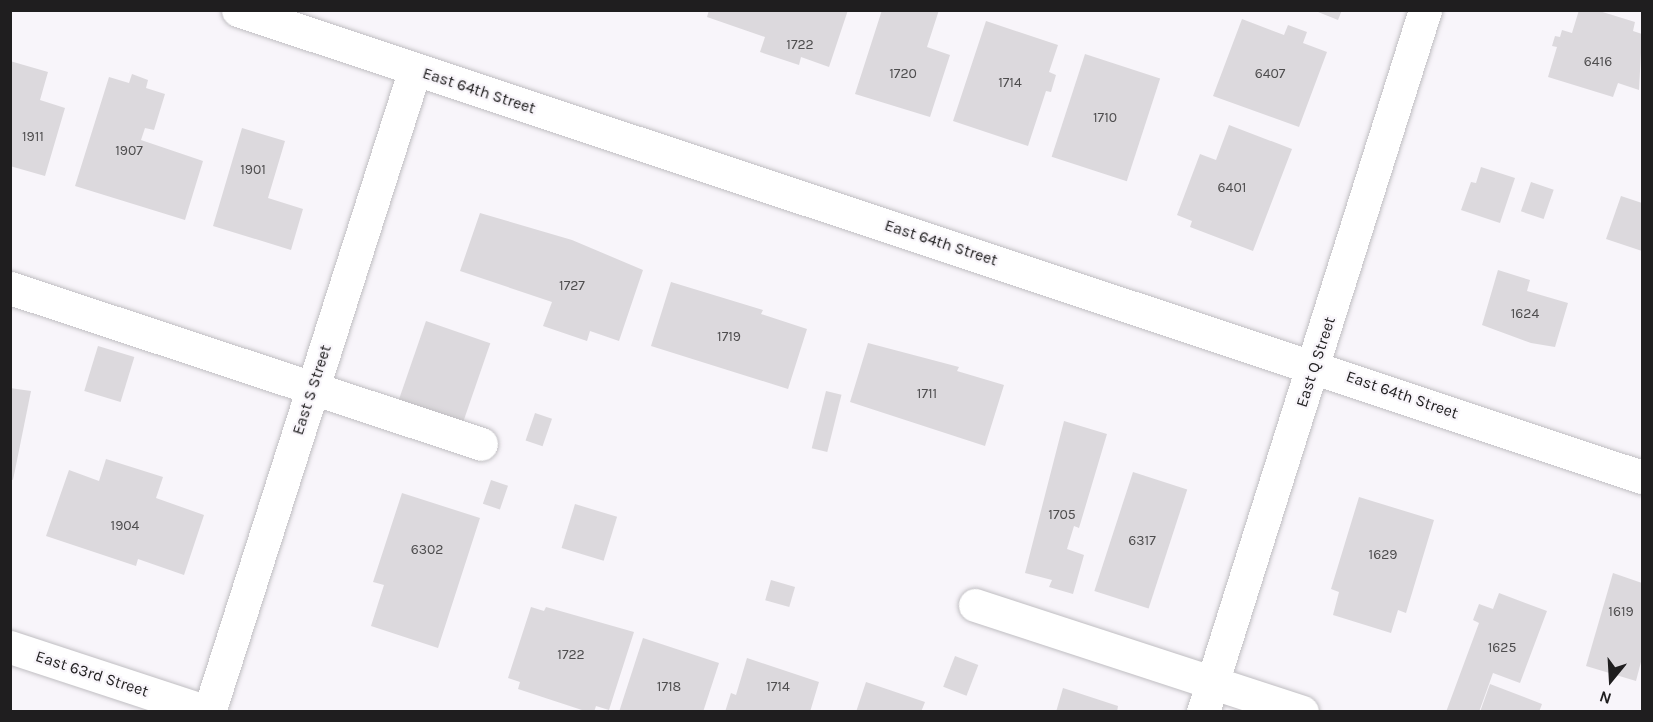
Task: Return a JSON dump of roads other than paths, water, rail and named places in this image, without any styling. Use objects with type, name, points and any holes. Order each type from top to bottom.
[{"type":"street","name":"East 64th Street","points":[[238,10],[1315,366],[1642,477]]},
{"type":"street","name":"East Q Street","points":[[1207,697],[1315,366],[1425,10]]},
{"type":"street","name":"East S Street","points":[[208,711],[415,69]]},
{"type":"street","points":[[10,288],[481,444]]},
{"type":"street","points":[[975,605],[1207,697],[1302,711]]},
{"type":"street","name":"East 63rd Street","points":[[10,647],[208,711]]}]
